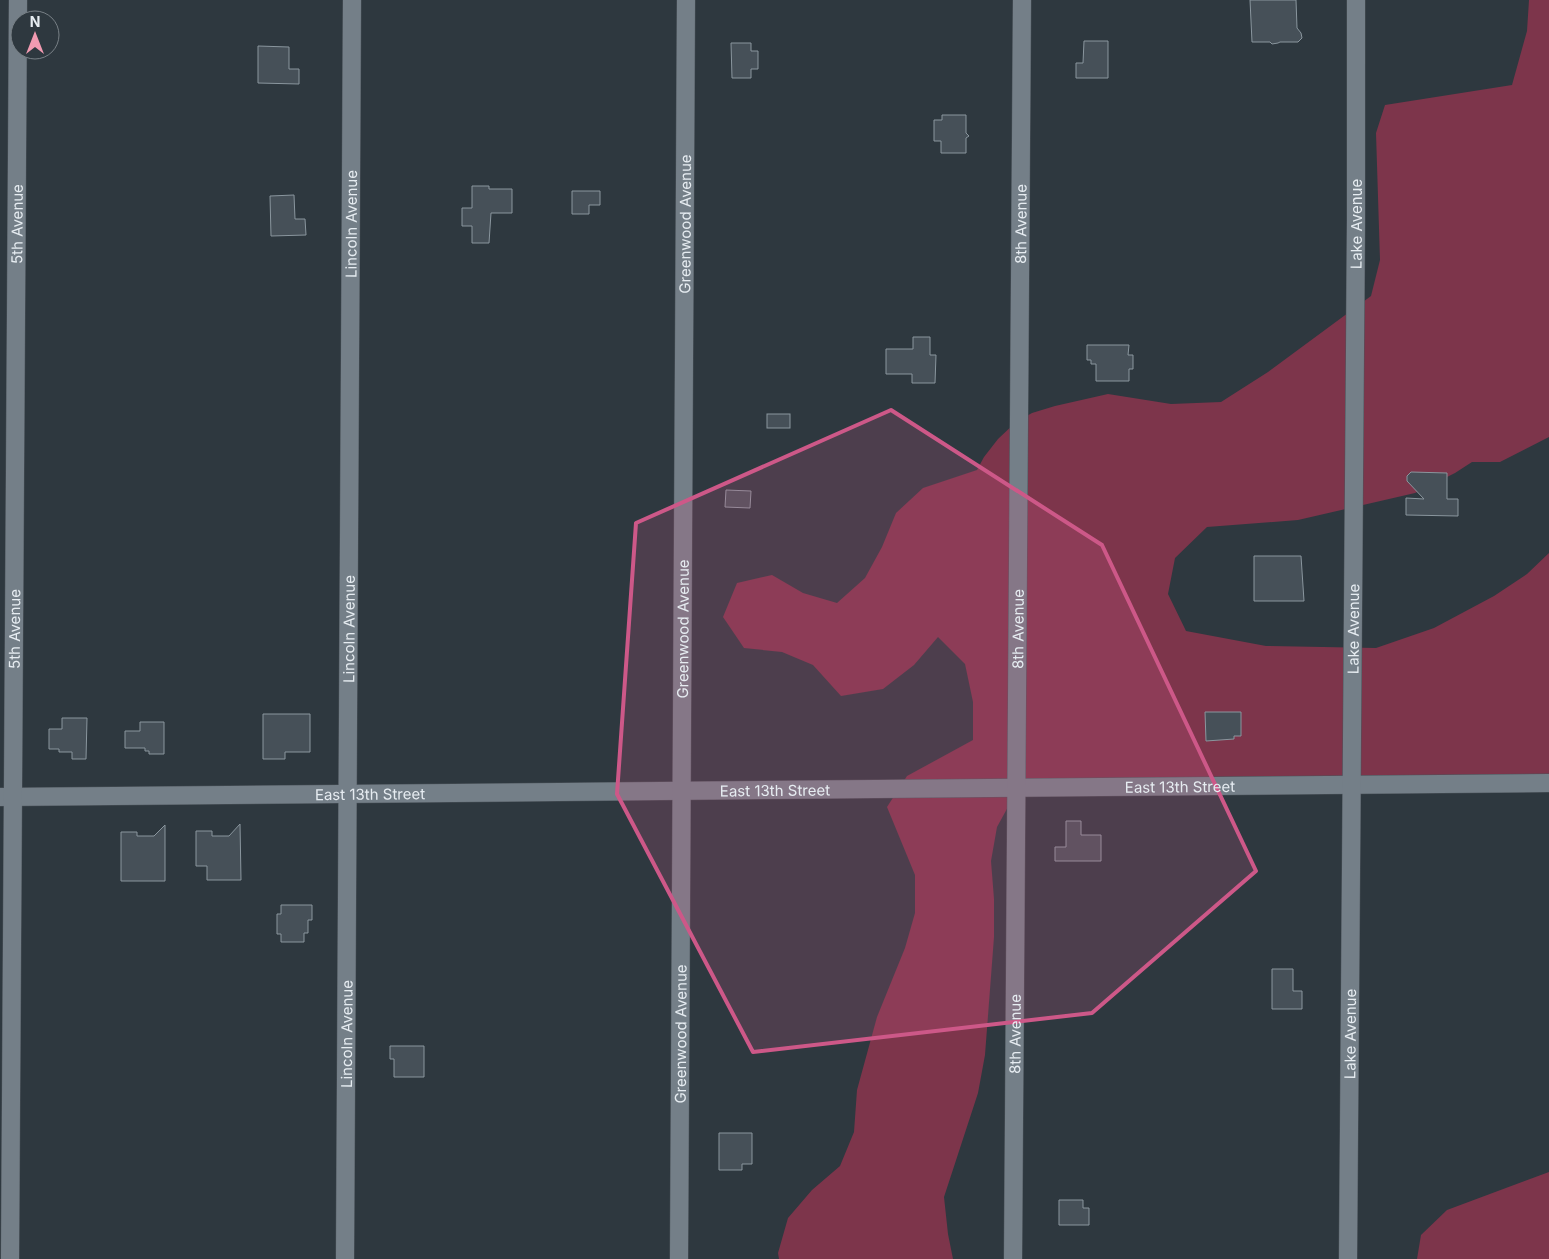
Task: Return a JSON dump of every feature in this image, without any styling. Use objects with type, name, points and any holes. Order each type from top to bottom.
[{"type":"street","name":"5th Avenue","points":[[10,1259],[6,797],[18,0]]},
{"type":"street","name":"Lincoln Avenue","points":[[345,1259],[352,0]]},
{"type":"street","name":"Greenwood Avenue","points":[[680,1259],[686,0]]},
{"type":"street","name":"8th Avenue","points":[[1013,1259],[1018,788],[1022,0]]},
{"type":"street","name":"Lake Avenue","points":[[1348,1259],[1356,0]]},
{"type":"street","name":"East 13th Street","points":[[6,797],[1549,783]]},
{"type":"highlighted area","points":[[891,410],[1102,545],[1256,871],[1092,1013],[753,1052],[617,794],[636,523]]},
{"type":"shaded area","points":[[1529,0],[1549,0],[1549,437],[1500,462],[1472,462],[1455,473],[1415,493],[1298,520],[1207,527],[1175,558],[1168,594],[1186,631],[1266,646],[1376,648],[1434,628],[1494,596],[1527,574],[1549,553],[1549,784],[1014,796],[997,827],[991,861],[994,937],[985,1055],[978,1093],[944,1197],[953,1259],[779,1259],[778,1253],[788,1218],[812,1190],[840,1166],[854,1132],[857,1090],[877,1017],[905,948],[915,913],[915,875],[887,807],[907,776],[973,740],[973,702],[965,664],[938,637],[914,665],[883,689],[841,696],[813,665],[782,652],[744,648],[723,617],[737,583],[772,575],[803,593],[837,603],[865,578],[882,547],[896,513],[923,488],[977,470],[998,439],[1016,422],[1032,413],[1108,394],[1171,404],[1221,402],[1268,372],[1371,296],[1380,260],[1376,133],[1385,105],[1512,85],[1527,31]]},
{"type":"shaded area","points":[[1549,1172],[1549,1259],[1417,1259],[1421,1235],[1447,1210]]},
{"type":"building","points":[[1250,0],[1296,0],[1297,28],[1302,38],[1298,42],[1272,44],[1270,42],[1252,42]]},
{"type":"building","points":[[1084,41],[1108,41],[1108,78],[1076,78],[1076,63],[1083,63]]},
{"type":"building","points":[[731,43],[751,43],[751,51],[758,51],[758,69],[751,69],[751,78],[732,78]]},
{"type":"building","points":[[258,46],[289,47],[289,69],[299,69],[299,84],[258,83]]},
{"type":"building","points":[[942,115],[966,115],[966,133],[969,136],[966,138],[966,153],[941,153],[941,141],[934,141],[934,120],[942,120]]},
{"type":"building","points":[[472,186],[489,186],[489,189],[512,189],[512,213],[491,213],[489,243],[472,243],[472,226],[462,226],[462,208],[472,208]]},
{"type":"building","points":[[572,191],[600,191],[600,205],[589,205],[589,214],[572,214]]},
{"type":"building","points":[[294,195],[295,219],[305,219],[306,235],[271,236],[270,196]]},
{"type":"building","points":[[913,337],[930,337],[930,355],[936,355],[935,383],[912,383],[912,374],[886,374],[886,349],[913,349]]},
{"type":"building","points":[[1087,345],[1129,345],[1128,355],[1133,355],[1133,369],[1129,369],[1129,381],[1096,381],[1096,364],[1091,364],[1091,360],[1087,360]]},
{"type":"building","points":[[767,414],[790,414],[790,428],[767,428]]},
{"type":"building","points":[[1411,472],[1447,473],[1447,499],[1458,499],[1458,516],[1406,515],[1406,498],[1424,499],[1407,481],[1407,476]]},
{"type":"building","points":[[726,490],[751,491],[750,508],[725,507]]},
{"type":"building","points":[[1254,556],[1301,556],[1304,601],[1254,601]]},
{"type":"building","points":[[1205,712],[1241,712],[1241,736],[1234,736],[1234,739],[1206,741]]},
{"type":"building","points":[[263,714],[310,714],[310,752],[285,752],[285,759],[263,759]]},
{"type":"building","points":[[62,718],[87,718],[86,759],[72,759],[72,752],[59,752],[59,749],[49,749],[49,729],[62,729]]},
{"type":"building","points":[[140,722],[164,722],[164,754],[149,754],[149,751],[145,751],[145,748],[125,748],[125,731],[140,731]]},
{"type":"building","points":[[1066,821],[1081,821],[1081,835],[1101,835],[1101,861],[1055,861],[1055,847],[1066,847]]},
{"type":"building","points":[[240,824],[241,880],[207,880],[207,866],[196,866],[196,831],[212,831],[212,836],[229,836]]},
{"type":"building","points":[[165,825],[165,881],[121,881],[121,832],[137,832],[137,836],[154,836]]},
{"type":"building","points":[[281,905],[312,905],[312,920],[308,920],[308,933],[304,933],[304,942],[281,942],[281,934],[277,934],[277,914],[281,914]]},
{"type":"building","points":[[1272,969],[1293,969],[1293,991],[1302,991],[1302,1009],[1272,1009]]},
{"type":"building","points":[[390,1046],[424,1046],[424,1077],[394,1077],[394,1059],[390,1059]]},
{"type":"building","points":[[719,1133],[752,1133],[752,1164],[742,1164],[742,1170],[719,1170]]},
{"type":"building","points":[[1059,1200],[1083,1200],[1083,1208],[1089,1208],[1089,1225],[1059,1225]]}]
